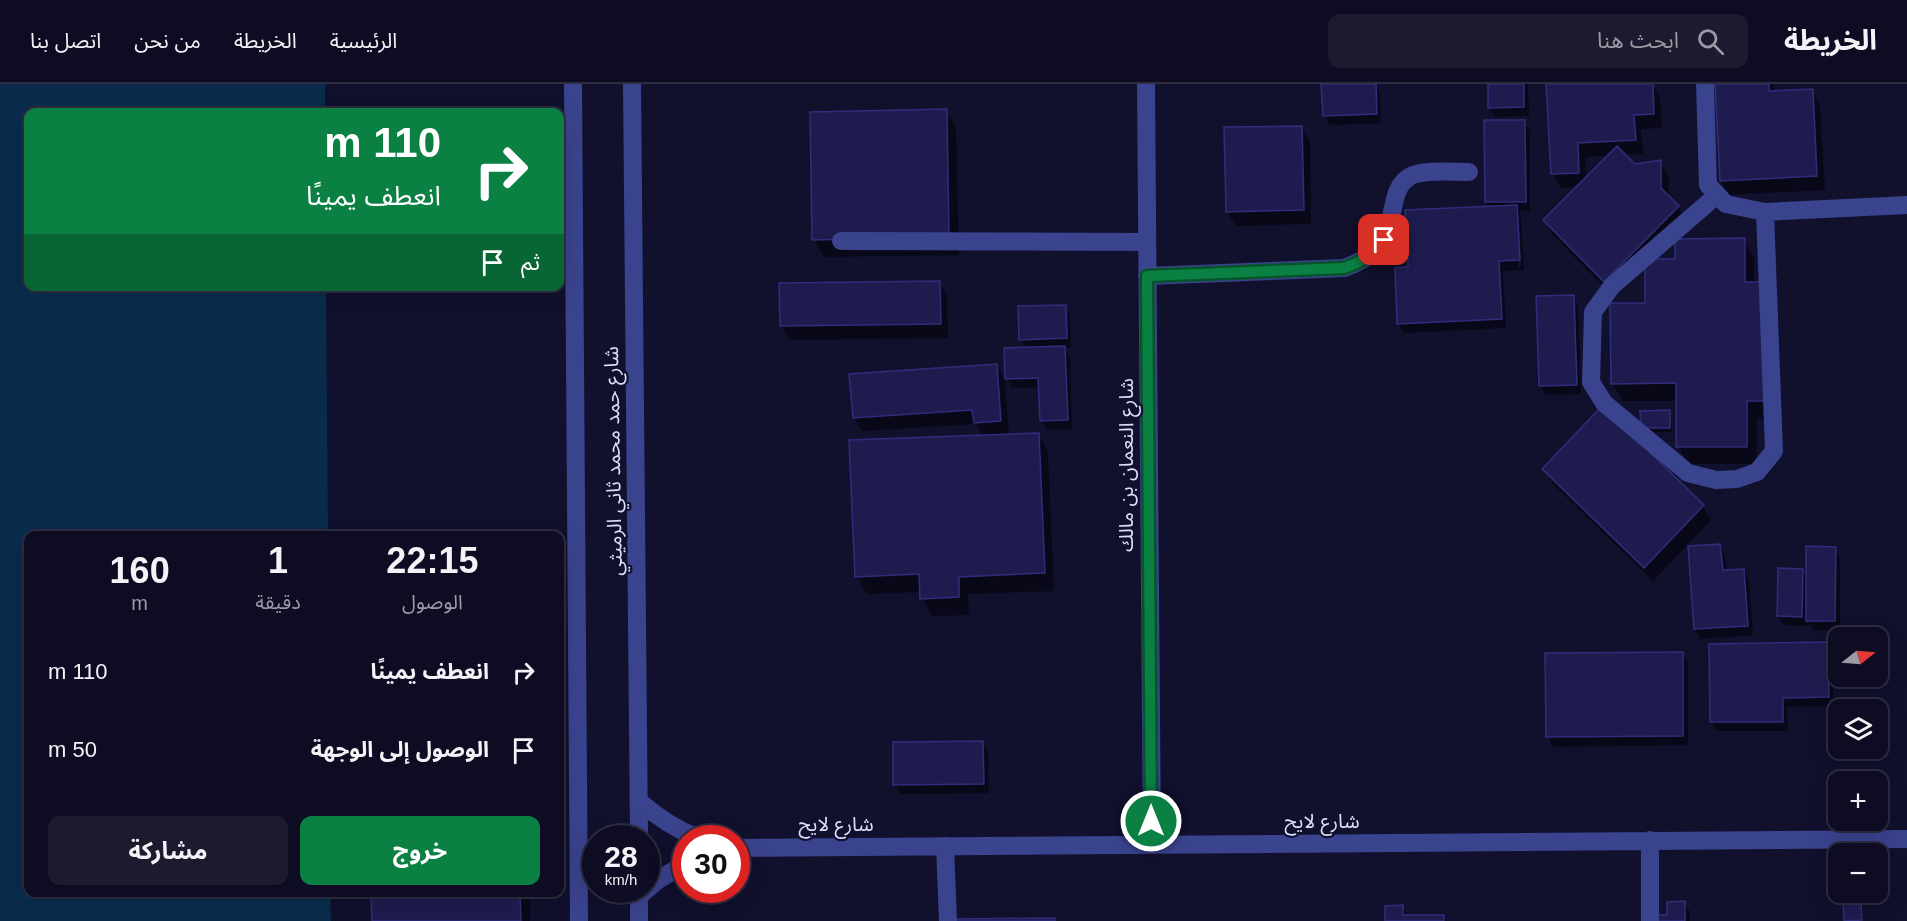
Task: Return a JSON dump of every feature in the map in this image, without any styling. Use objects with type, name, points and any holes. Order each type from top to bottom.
[{"type":"street","name":"شارع حمد محمد ثاني الرميثي","points":[[573,84],[579,921]]},
{"type":"street","name":"شارع حمد محمد ثاني الرميثي","points":[[632,84],[639,825]]},
{"type":"street","name":"شارع النعمان بن مالك","points":[[1146,84],[1152,845]]},
{"type":"street","points":[[1706,84],[1708,185],[1726,204],[1765,212],[1907,205]]},
{"type":"street","points":[[1147,276],[1344,268],[1359,263],[1379,248],[1384,240],[1397,191],[1409,177],[1419,173],[1469,172]]},
{"type":"street","points":[[1717,195],[1612,286],[1593,312],[1591,381],[1604,404],[1688,473],[1716,480],[1737,479],[1757,472],[1774,451],[1765,212]]},
{"type":"street","points":[[841,241],[1147,242]]},
{"type":"street","points":[[639,801],[672,826]]},
{"type":"street","name":"شارع لايح","points":[[750,848],[1907,839]]},
{"type":"street","points":[[1650,840],[1650,921]]},
{"type":"street","points":[[945,846],[948,921]]},
{"type":"street","points":[[639,903],[639,921]]},
{"type":"water","points":[[0,84],[325,84],[325,108],[24,108],[24,291],[326,291],[328,531],[24,531],[24,897],[330,897],[331,921],[0,921]]},
{"type":"building","points":[[1321,84],[1376,84],[1377,114],[1323,116]]},
{"type":"building","points":[[1488,84],[1524,84],[1524,107],[1488,108]]},
{"type":"building","points":[[1546,84],[1653,84],[1654,114],[1634,115],[1636,140],[1578,143],[1579,173],[1551,174]]},
{"type":"building","points":[[1715,84],[1769,84],[1769,91],[1813,89],[1817,176],[1720,181]]},
{"type":"building","points":[[947,109],[949,237],[812,240],[810,112]]},
{"type":"building","points":[[1484,120],[1525,120],[1526,202],[1485,202]]},
{"type":"building","points":[[1302,126],[1304,210],[1226,212],[1224,127]]},
{"type":"building","points":[[1617,146],[1635,164],[1661,160],[1661,188],[1679,206],[1604,282],[1543,220]]},
{"type":"building","points":[[1517,205],[1520,260],[1499,261],[1502,319],[1397,324],[1395,268],[1408,267],[1405,210]]},
{"type":"building","points":[[1745,238],[1745,282],[1767,282],[1768,401],[1747,401],[1747,447],[1676,447],[1676,383],[1611,384],[1610,303],[1645,303],[1645,259],[1675,259],[1675,239]]},
{"type":"building","points":[[940,281],[941,324],[780,326],[779,283]]},
{"type":"building","points":[[1574,295],[1577,385],[1539,386],[1536,296]]},
{"type":"building","points":[[1066,305],[1067,338],[1019,340],[1018,306]]},
{"type":"building","points":[[1065,346],[1068,420],[1040,421],[1038,378],[1005,379],[1004,348]]},
{"type":"building","points":[[997,364],[1001,421],[974,423],[972,410],[853,418],[849,374]]},
{"type":"building","points":[[1602,406],[1704,505],[1644,568],[1542,469]]},
{"type":"building","points":[[1670,410],[1670,428],[1641,428],[1640,411]]},
{"type":"building","points":[[1039,433],[1045,573],[959,577],[959,597],[920,599],[919,574],[855,577],[849,440]]},
{"type":"building","points":[[1720,544],[1723,570],[1744,569],[1748,626],[1694,629],[1688,546]]},
{"type":"building","points":[[1806,546],[1836,547],[1835,621],[1806,621]]},
{"type":"building","points":[[1778,568],[1803,569],[1802,617],[1777,616]]},
{"type":"building","points":[[1828,642],[1829,697],[1783,698],[1783,722],[1710,722],[1709,644]]},
{"type":"building","points":[[1683,652],[1683,736],[1546,737],[1545,653]]},
{"type":"building","points":[[983,741],[984,784],[893,785],[893,742]]},
{"type":"building","points":[[371,897],[520,897],[521,921],[372,921]]},
{"type":"building","points":[[1685,901],[1685,921],[1653,921],[1653,915],[1667,915],[1667,902]]},
{"type":"building","points":[[1861,903],[1862,920],[1844,921],[1843,904]]},
{"type":"building","points":[[1403,905],[1403,915],[1444,915],[1444,921],[1385,921],[1385,906]]},
{"type":"building","points":[[1055,918],[1055,921],[954,921],[954,919]]},
{"type":"route","points":[[1151,821],[1147,276],[1344,268],[1359,263],[1372,254],[1384,240]]}]
